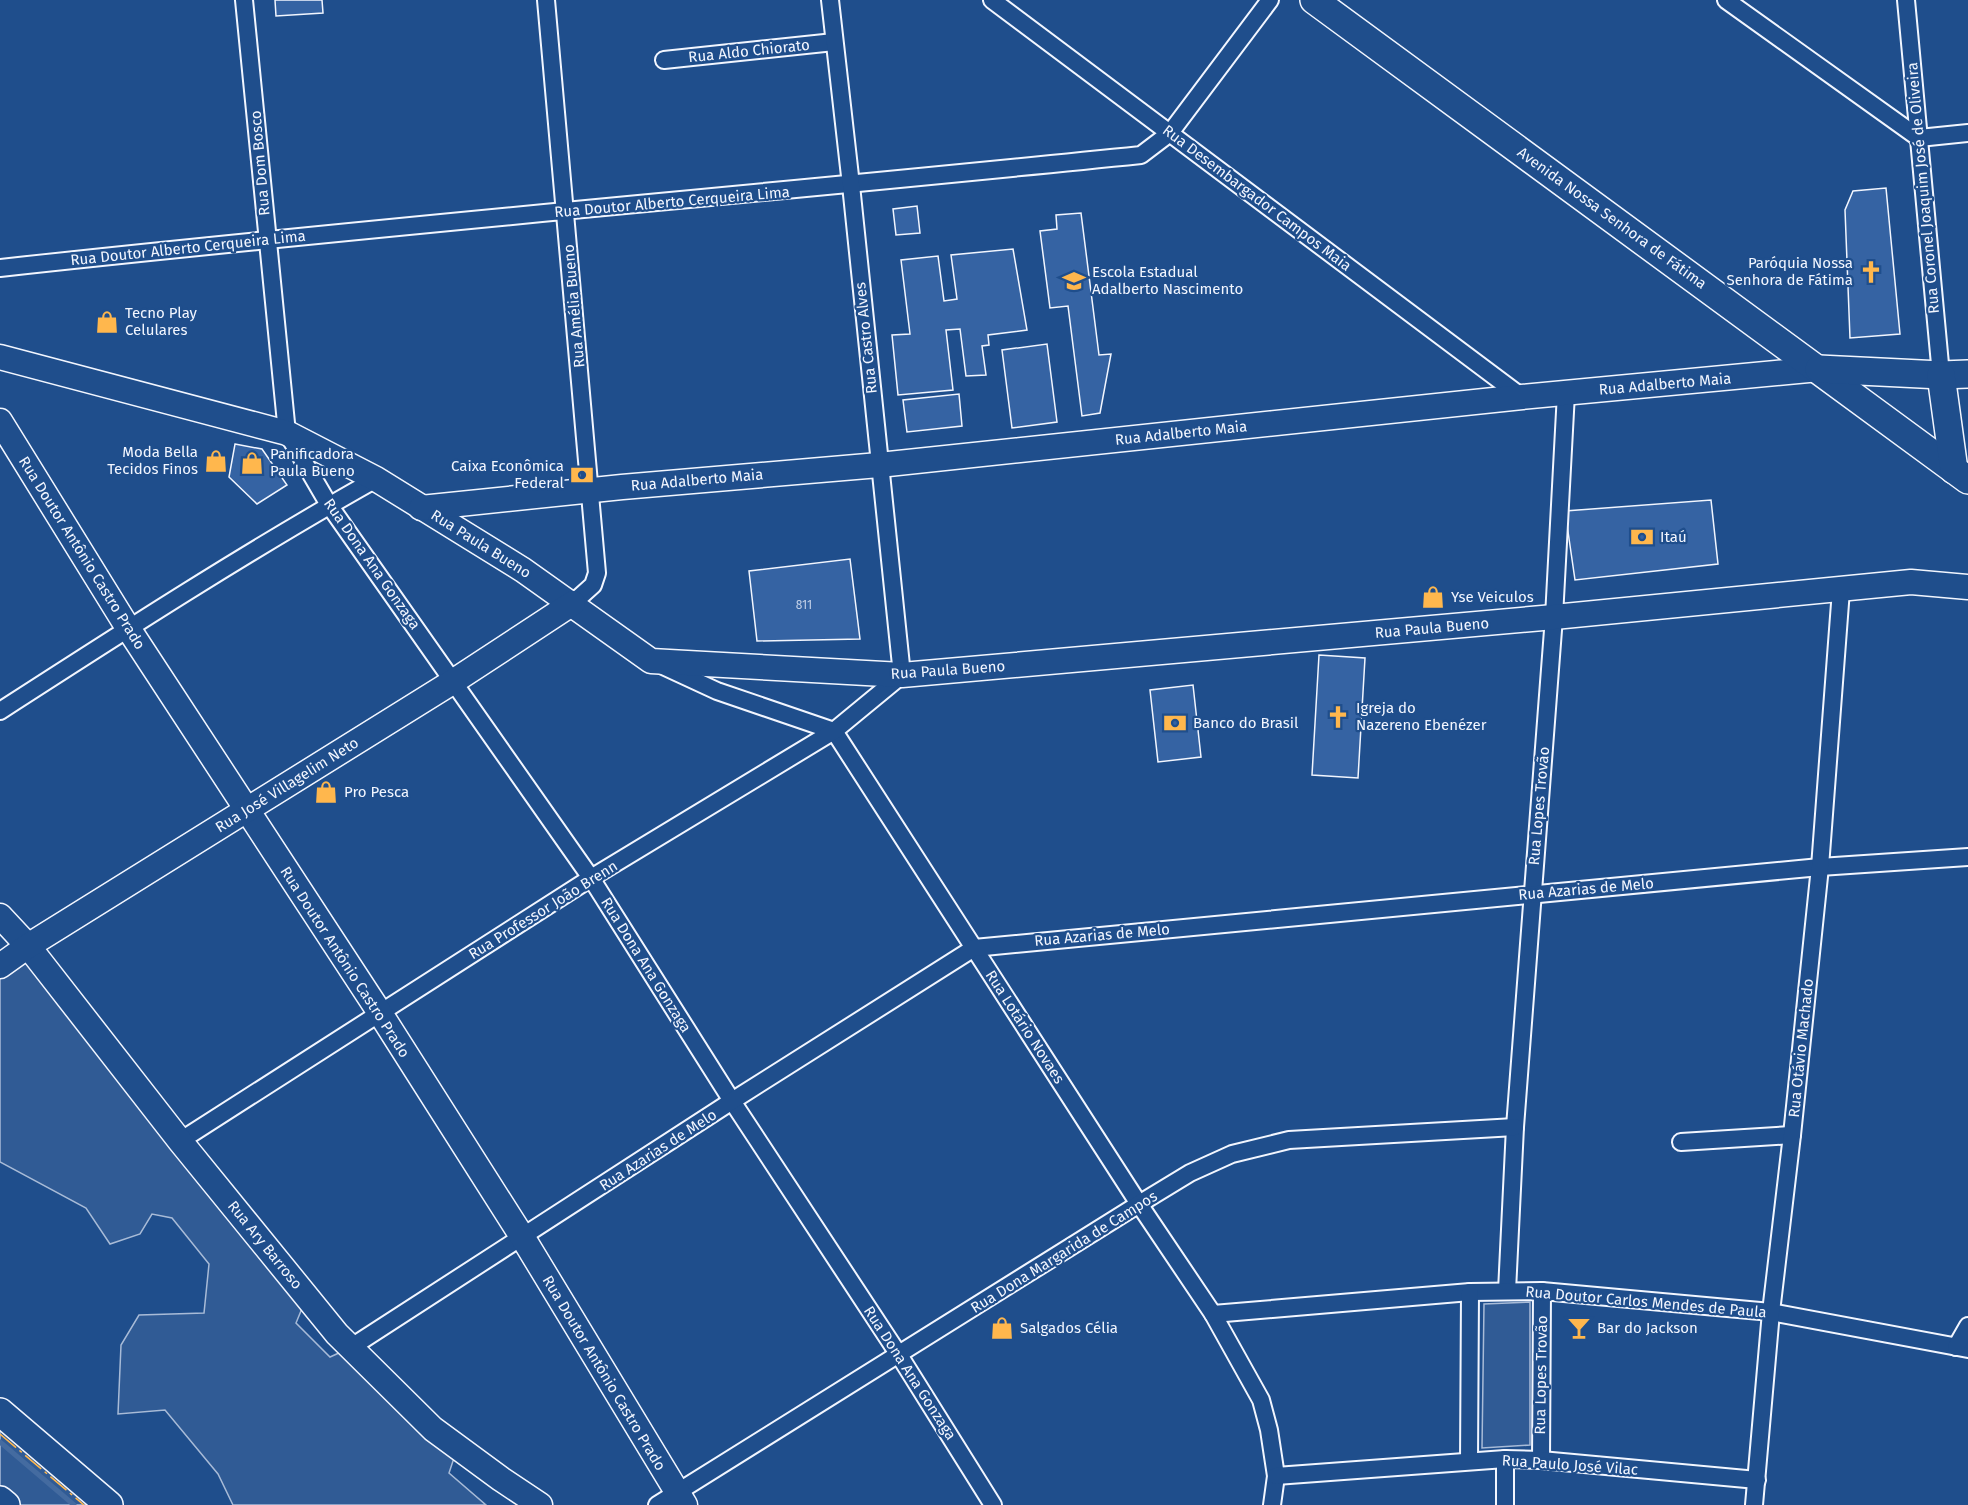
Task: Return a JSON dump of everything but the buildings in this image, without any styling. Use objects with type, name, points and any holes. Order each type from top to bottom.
[{"type":"main road","name":"Avenida Nossa Senhora de Fátima","points":[[1314,0],[1961,475]]},
{"type":"main road","name":"Rua Paula Bueno","points":[[0,357],[287,433],[376,479],[524,570],[651,661],[902,675],[1554,617],[1911,582],[1968,587]]},
{"type":"main road","name":"Rua Adalberto Maia","points":[[422,507],[879,465],[1522,397],[1819,369],[1941,375],[1968,374]]},
{"type":"main road","points":[[1941,375],[1961,475]]},
{"type":"main road","name":"Rua Doutor Antônio Castro Prado","points":[[0,421],[128,628],[380,1013],[523,1238],[673,1501]]},
{"type":"main road","name":"Rua José Villagelim Neto","points":[[0,966],[28,946],[454,681],[573,603]]},
{"type":"main road","name":"Rua Ary Barroso","points":[[0,916],[28,946],[180,1141],[350,1348],[433,1429],[540,1505]]},
{"type":"main road","points":[[0,1412],[109,1505]]},
{"type":"main road","points":[[0,1500],[6,1505]]},
{"type":"street","name":"Rua Dom Bosco","points":[[244,0],[287,433]]},
{"type":"street","name":"Rua Amélia Bueno","points":[[546,0],[597,573],[593,585],[573,603]]},
{"type":"street","name":"Rua Castro Alves","points":[[830,0],[902,675]]},
{"type":"street","name":"Rua Desembargador Campos Maia","points":[[992,0],[1522,397]]},
{"type":"street","name":"Rua Doutor Alberto Cerqueira Lima","points":[[0,268],[267,238],[851,185],[1141,155],[1170,133],[1270,0]]},
{"type":"street","points":[[1726,0],[1919,138],[1968,133]]},
{"type":"street","name":"Rua Coronel Joaquim José de Oliveira","points":[[1906,0],[1941,375]]},
{"type":"street","name":"Rua Aldo Chiorato","points":[[664,60],[834,42]]},
{"type":"street","name":"Rua Lopes Trovão","points":[[1507,1291],[1515,1127],[1554,617],[1566,393]]},
{"type":"street","name":"Rua Dona Ana Gonzaga","points":[[287,433],[329,506],[591,878],[732,1101],[899,1355],[993,1505]]},
{"type":"street","points":[[0,711],[128,628],[376,479]]},
{"type":"street","name":"Rua Otávio Machado","points":[[1754,1505],[1771,1312],[1820,867],[1841,590]]},
{"type":"street","points":[[651,661],[717,691],[834,731]]},
{"type":"street","name":"Rua Professor João Brenn","points":[[180,1141],[591,878],[834,731],[902,675]]},
{"type":"street","name":"Rua Lotário Novaes","points":[[834,731],[1139,1204],[1214,1314],[1261,1400],[1269,1430],[1276,1476],[1272,1505]]},
{"type":"street","name":"Rua Azarias de Melo","points":[[350,1348],[974,948],[1820,867],[1968,857]]},
{"type":"street","name":"Rua Dona Margarida de Campos","points":[[673,1501],[1139,1204],[1190,1173],[1232,1154],[1290,1140],[1515,1127]]},
{"type":"street","points":[[1681,1142],[1792,1135]]},
{"type":"street","name":"Rua Lopes Trovão","points":[[1541,1460],[1542,1291]]},
{"type":"street","name":"Rua Doutor Carlos Mendes de Paula","points":[[1214,1314],[1470,1292],[1542,1291],[1771,1312],[1962,1348]]},
{"type":"street","points":[[1469,1461],[1470,1292]]},
{"type":"street","points":[[1962,1348],[1968,1326]]},
{"type":"street","points":[[1505,1459],[1505,1505]]},
{"type":"street","name":"Rua Paulo José Vilac","points":[[1276,1476],[1505,1459],[1541,1460],[1757,1480]]},
{"type":"shaded area","points":[[30,957],[303,1306],[296,1323],[330,1357],[350,1348],[454,1458],[449,1473],[486,1505],[233,1505],[218,1474],[165,1410],[118,1414],[121,1345],[139,1315],[204,1313],[209,1264],[172,1218],[152,1214],[140,1234],[110,1244],[86,1208],[0,1162],[0,977]]},
{"type":"shaded area","points":[[1530,1302],[1530,1445],[1482,1448],[1484,1304]]},
{"type":"shaded area","points":[[0,1423],[95,1505],[21,1505],[0,1487]]},
{"type":"waterway","points":[[0,1442],[74,1505]]},
{"type":"power","points":[[0,1434],[84,1505]]},
{"type":"place","name":"Paróquia Nossa Senhora de Fátima","points":[[1871,272]]},
{"type":"place","name":"Escola Estadual Adalberto Nascimento","points":[[1074,281]]},
{"type":"place","name":"Tecno Play Celulares","points":[[107,322]]},
{"type":"place","name":"Moda Bella Tecidos Finos","points":[[216,461]]},
{"type":"place","name":"Panificadora Paula Bueno","points":[[252,463]]},
{"type":"place","name":"Caixa Econômica Federal","points":[[582,475]]},
{"type":"place","name":"Itaú","points":[[1642,537]]},
{"type":"place","name":"Yse Veiculos","points":[[1433,597]]},
{"type":"place","name":"Igreja do Nazereno Ebenézer","points":[[1338,717]]},
{"type":"place","name":"Banco do Brasil","points":[[1175,723]]},
{"type":"place","name":"Pro Pesca","points":[[326,792]]},
{"type":"place","name":"Salgados Célia","points":[[1002,1328]]},
{"type":"place","name":"Bar do Jackson","points":[[1579,1328]]}]
